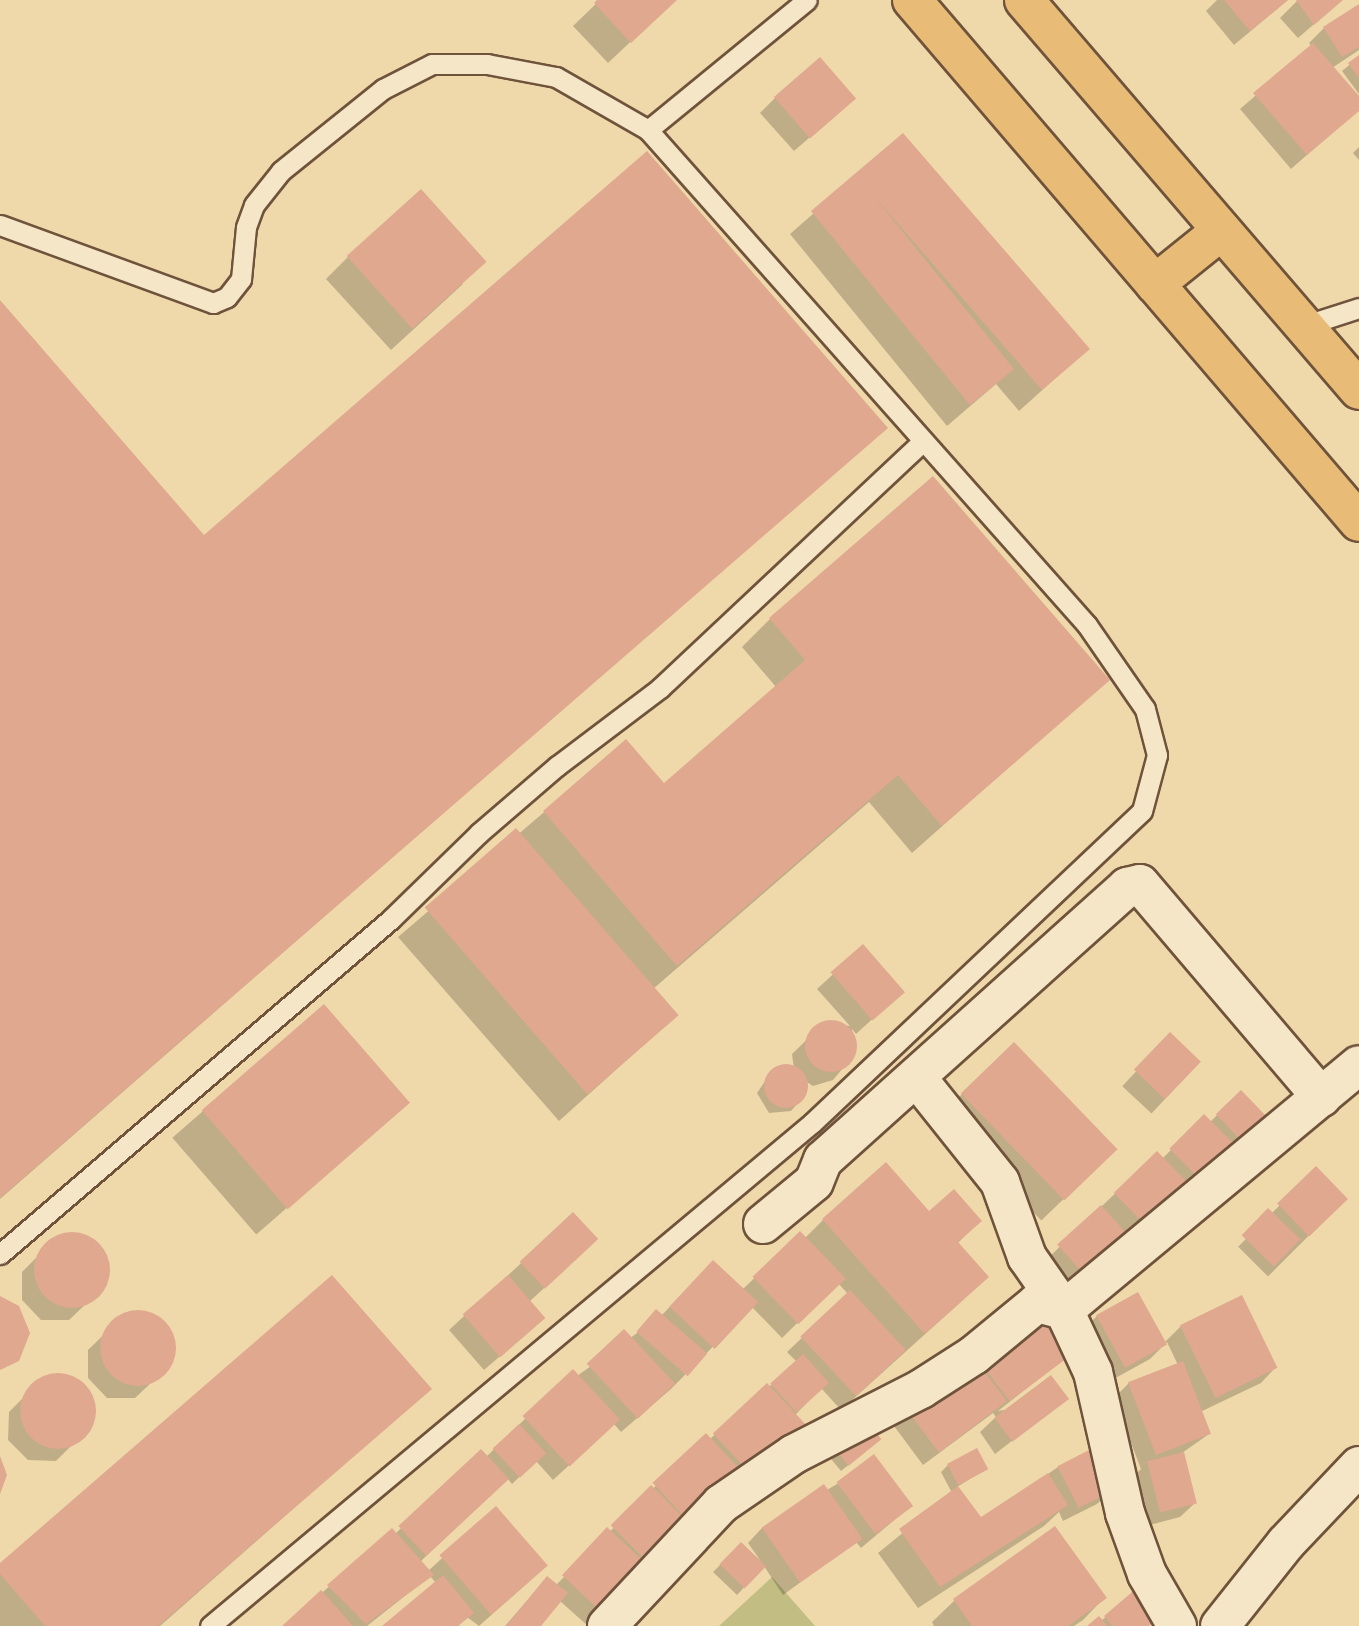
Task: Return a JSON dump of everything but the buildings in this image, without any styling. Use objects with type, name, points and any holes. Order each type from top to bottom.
[{"type":"highway","points":[[912,0],[1359,522]]},
{"type":"highway","points":[[1024,0],[1359,390]]},
{"type":"highway","points":[[1156,284],[1221,231]]},
{"type":"street","points":[[763,1224],[814,1182],[823,1160],[1127,887],[1140,884],[1321,1097]]},
{"type":"street","points":[[1064,1310],[1359,1065]]},
{"type":"street","points":[[917,1077],[1000,1182],[1027,1257],[1064,1310],[1093,1372],[1125,1513],[1147,1574],[1177,1626]]},
{"type":"street","points":[[607,1626],[721,1504],[794,1454],[921,1389],[974,1355],[1037,1303],[1064,1310]]},
{"type":"street","points":[[1220,1626],[1286,1543],[1359,1466]]},
{"type":"lane","points":[[648,130],[807,0]]},
{"type":"lane","points":[[0,225],[213,303],[227,297],[241,279],[246,227],[254,205],[281,171],[383,89],[432,64],[487,64],[556,77],[648,130],[1087,625],[1145,709],[1157,755],[1142,811],[812,1123],[210,1626]]},
{"type":"lane","points":[[1303,326],[1359,308]]},
{"type":"lane","points":[[0,1254],[391,919],[547,774],[660,688],[922,442]]},
{"type":"shaded area","points":[[772,1577],[815,1626],[719,1626]]}]
